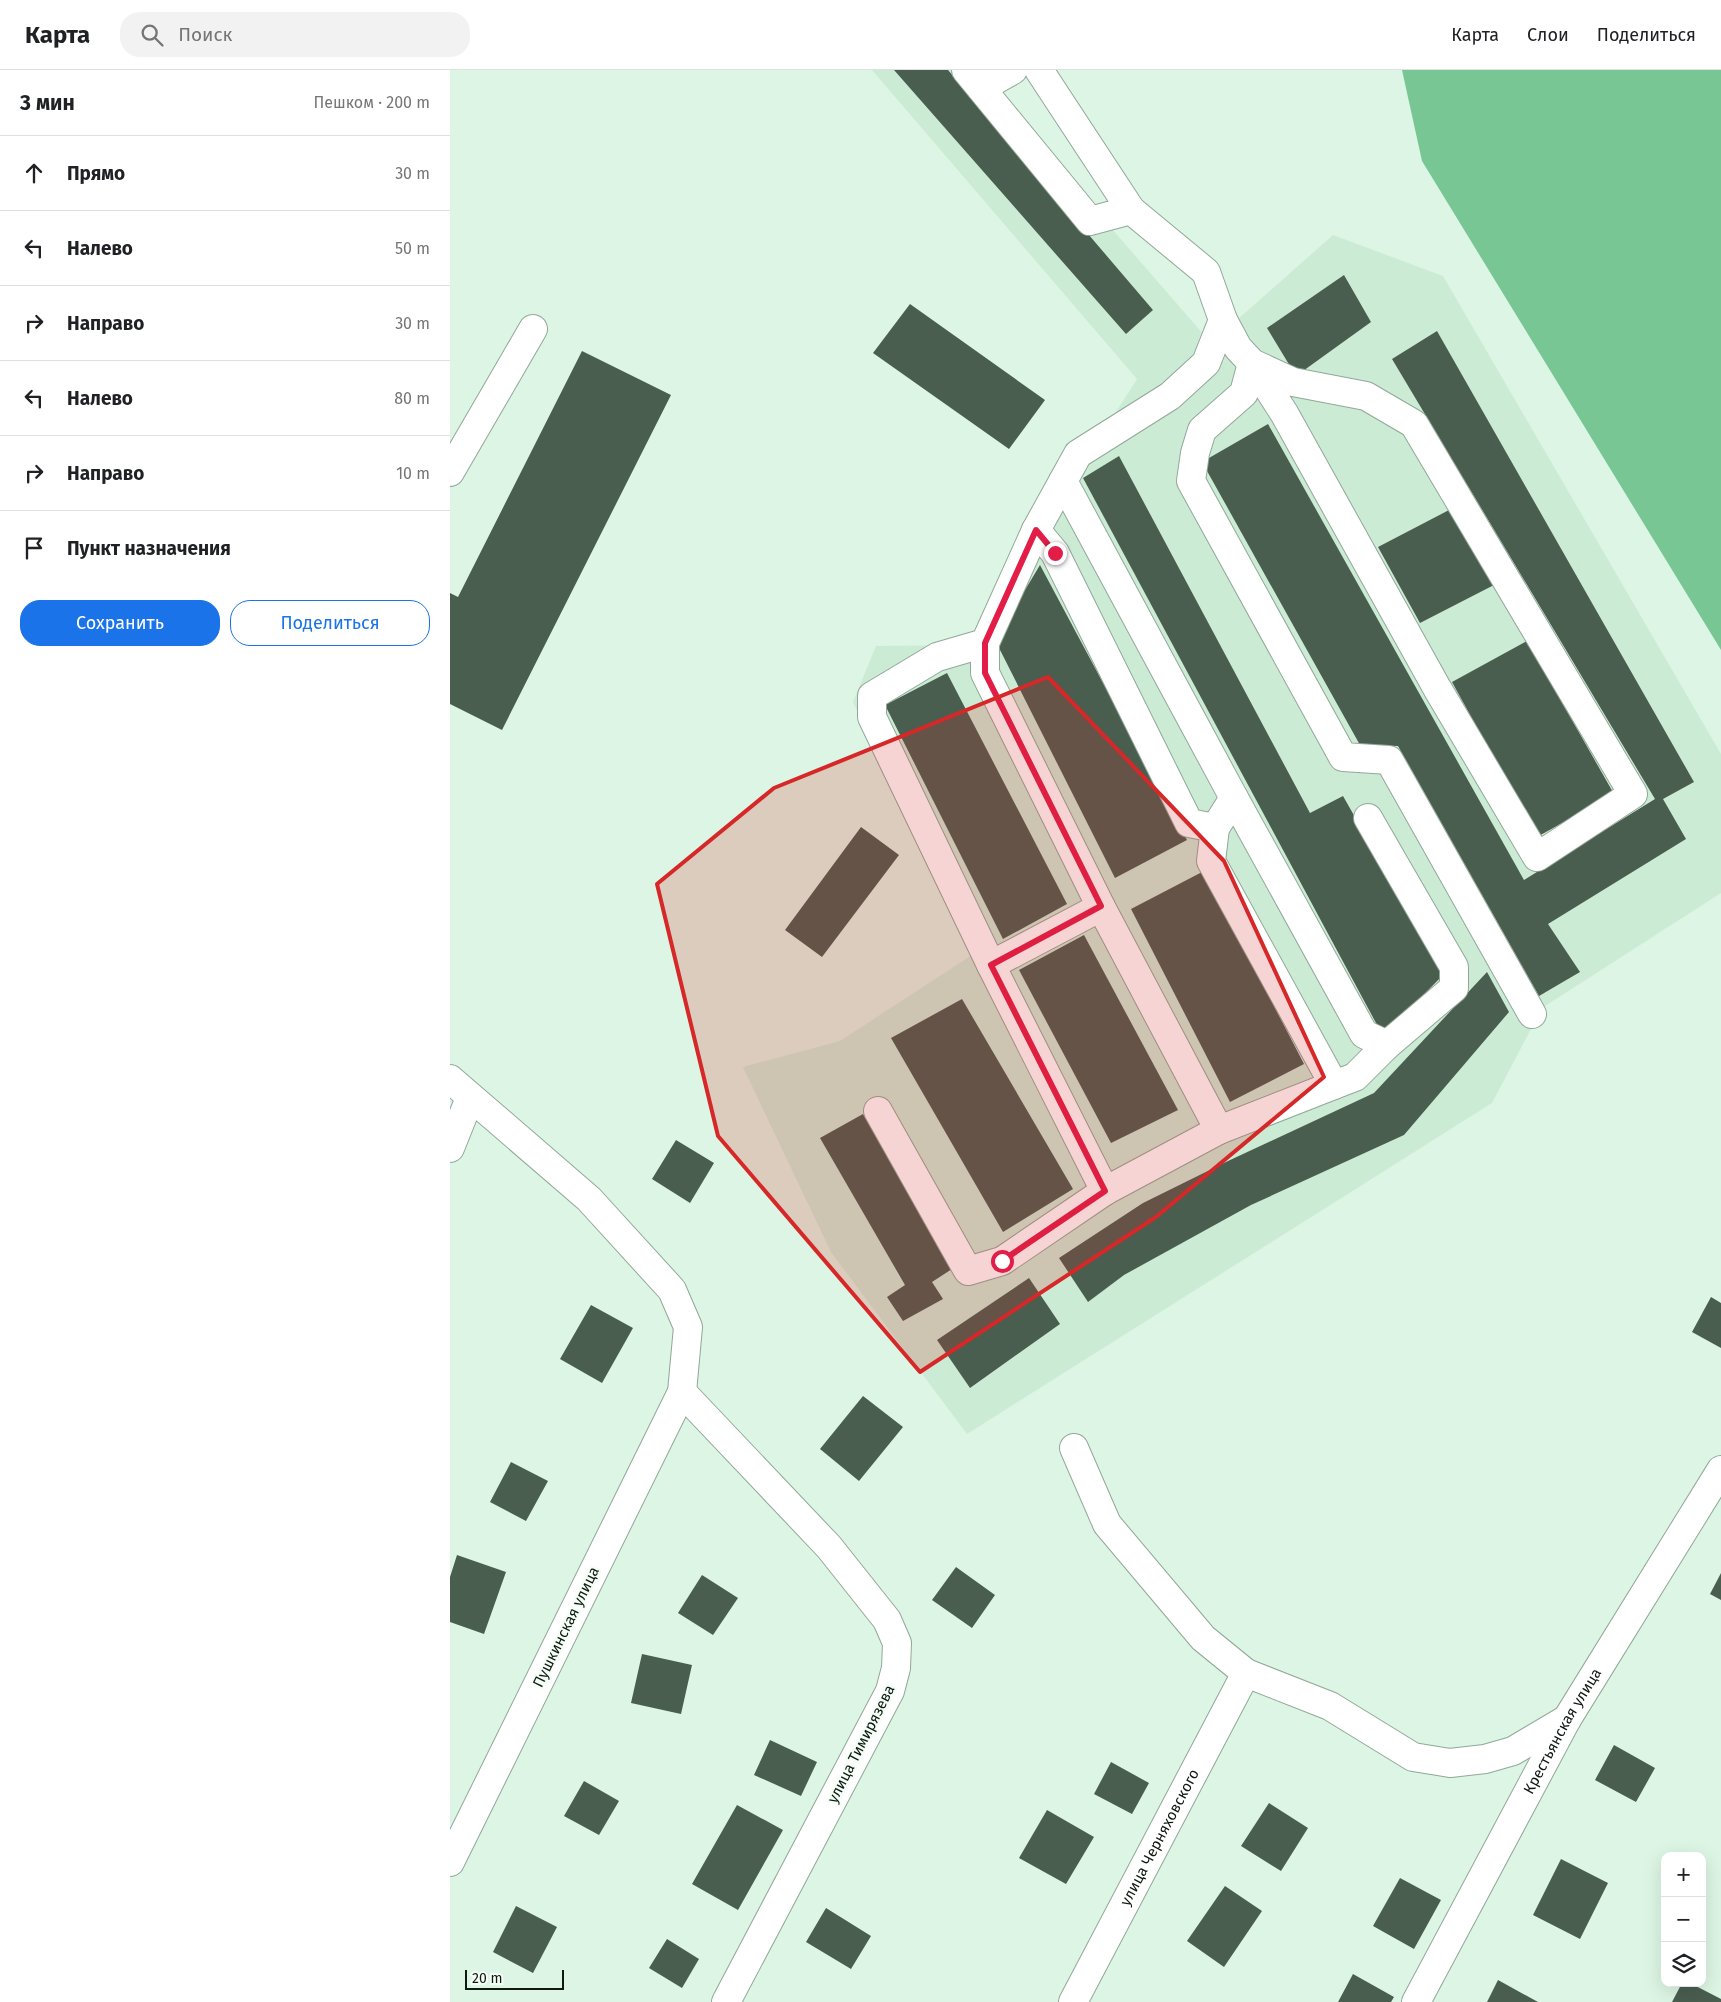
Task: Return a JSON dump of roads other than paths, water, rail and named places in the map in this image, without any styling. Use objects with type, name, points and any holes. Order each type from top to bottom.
[{"type":"street","points":[[1013,70],[973,79],[1090,221],[1131,210]]},
{"type":"street","points":[[1039,70],[1131,210],[1206,272],[1223,320],[1238,348],[1252,363],[1284,413],[1437,688],[1538,857],[1633,794],[1414,424],[1366,396],[1294,382],[1252,363]]},
{"type":"street","points":[[1219,1130],[1101,906],[985,673],[985,643],[1036,530],[1078,454],[1170,396],[1206,363],[1223,320]]},
{"type":"street","points":[[450,472],[533,329]]},
{"type":"street","points":[[1252,363],[1244,394],[1202,430],[1194,453],[1191,481],[1343,756],[1389,760],[1532,1014]]},
{"type":"street","points":[[1063,481],[1364,1034],[1387,1045]]},
{"type":"street","points":[[1036,530],[1055,553],[1189,823],[1215,828]]},
{"type":"street","points":[[985,643],[937,657],[889,684],[872,696],[872,716],[991,965],[1105,1191]]},
{"type":"street","points":[[1234,798],[1215,828],[1212,861],[1334,1085]]},
{"type":"street","points":[[878,1111],[968,1271],[1002,1261],[1105,1191],[1219,1130],[1355,1077],[1387,1045],[1454,988],[1454,967],[1368,818]]},
{"type":"street","points":[[991,965],[1101,906]]},
{"type":"street","points":[[450,1079],[588,1199],[672,1290],[688,1326],[682,1392]]},
{"type":"street","points":[[450,1148],[470,1098]]},
{"type":"street","name":"Пушкинская улица","points":[[450,1862],[682,1392]]},
{"type":"street","name":"улица Тимирязева","points":[[682,1392],[829,1547],[887,1620],[897,1643],[896,1668],[890,1691],[726,2002]]},
{"type":"street","points":[[1074,1448],[1107,1524],[1203,1638],[1246,1673],[1330,1706],[1413,1757],[1450,1764],[1513,1751],[1567,1719]]},
{"type":"street","name":"Крестьянская улица","points":[[1416,2002],[1567,1719],[1721,1470]]},
{"type":"street","name":"улица Черняховского","points":[[1073,2002],[1246,1673]]}]
